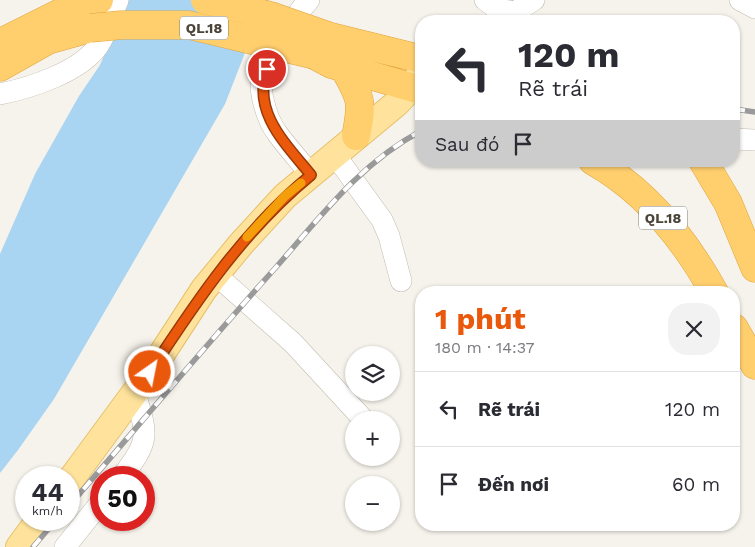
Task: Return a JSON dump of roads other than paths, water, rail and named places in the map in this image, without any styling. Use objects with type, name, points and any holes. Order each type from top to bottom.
[{"type":"highway","points":[[0,43],[64,11],[104,0]]},
{"type":"highway","name":"QL.18","points":[[205,0],[271,16],[321,46],[344,68],[415,82]]},
{"type":"highway","name":"QL.18","points":[[0,67],[16,56],[48,40],[91,28],[121,24],[189,25],[321,46],[415,57]]},
{"type":"highway","points":[[344,68],[360,96],[360,115],[356,136]]},
{"type":"highway","name":"QL.18","points":[[601,167],[644,199],[677,234],[710,286]]},
{"type":"highway","points":[[707,167],[728,203],[755,268]]},
{"type":"highway","points":[[740,339],[755,365]]},
{"type":"main road","points":[[80,467],[135,393],[216,275],[241,244],[285,196],[415,86]]},
{"type":"main road","points":[[19,547],[31,531]]},
{"type":"street","points":[[0,94],[20,90],[82,63],[99,46],[104,0]]},
{"type":"street","points":[[310,0],[299,11],[272,53],[261,85],[265,107],[276,132],[311,175]]},
{"type":"street","points":[[485,0],[498,8],[515,12],[534,0]]},
{"type":"street","points":[[740,139],[755,140]]},
{"type":"street","points":[[335,155],[382,220],[389,236],[400,281]]},
{"type":"street","points":[[216,275],[293,343],[356,411]]},
{"type":"street","points":[[130,466],[139,454],[145,441],[145,429],[135,393]]},
{"type":"street","points":[[65,547],[90,516]]},
{"type":"water","points":[[128,0],[269,0],[263,7],[225,104],[54,399],[0,473],[0,254],[35,174],[79,96],[100,65]]},
{"type":"railway","points":[[740,110],[755,112]]},
{"type":"railway","points":[[80,493],[327,209],[361,174],[380,158],[415,135]]},
{"type":"railway","points":[[33,547],[47,531]]}]
